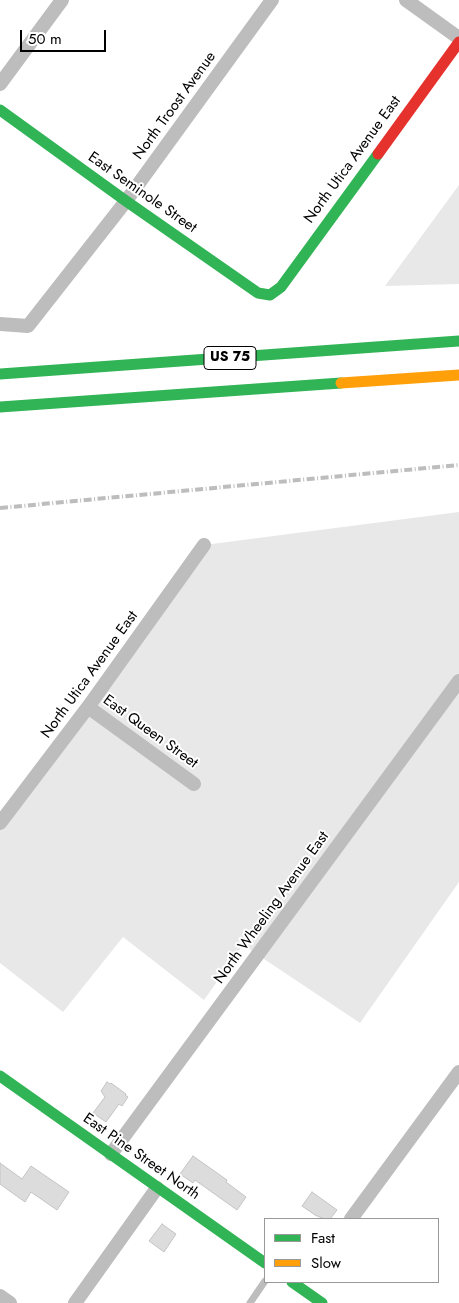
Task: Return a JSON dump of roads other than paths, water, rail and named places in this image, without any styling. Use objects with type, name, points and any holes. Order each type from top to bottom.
[{"type":"main road","name":"North Utica Avenue East","points":[[270,295],[281,287],[459,40]]},
{"type":"main road","name":"East Seminole Street","points":[[0,110],[258,293],[270,295]]},
{"type":"main road","name":"US 75","points":[[0,374],[459,341]]},
{"type":"main road","name":"US 75","points":[[0,408],[459,375]]},
{"type":"main road","name":"East Pine Street North","points":[[0,1076],[264,1262]]},
{"type":"main road","points":[[300,1284],[322,1303]]},
{"type":"street","points":[[0,84],[62,0]]},
{"type":"street","name":"North Troost Avenue","points":[[0,324],[28,326],[126,201],[272,0]]},
{"type":"street","points":[[406,0],[459,40]]},
{"type":"street","name":"North Utica Avenue East","points":[[0,823],[88,707],[204,545]]},
{"type":"street","name":"North Wheeling Avenue East","points":[[111,1154],[459,681]]},
{"type":"street","name":"East Queen Street","points":[[88,707],[194,784]]},
{"type":"street","points":[[353,1218],[459,1072]]},
{"type":"street","points":[[75,1303],[157,1188]]},
{"type":"street","points":[[0,1296],[10,1303]]},
{"type":"lane","points":[[250,1303],[264,1282]]},
{"type":"railway","points":[[0,508],[459,465]]}]
